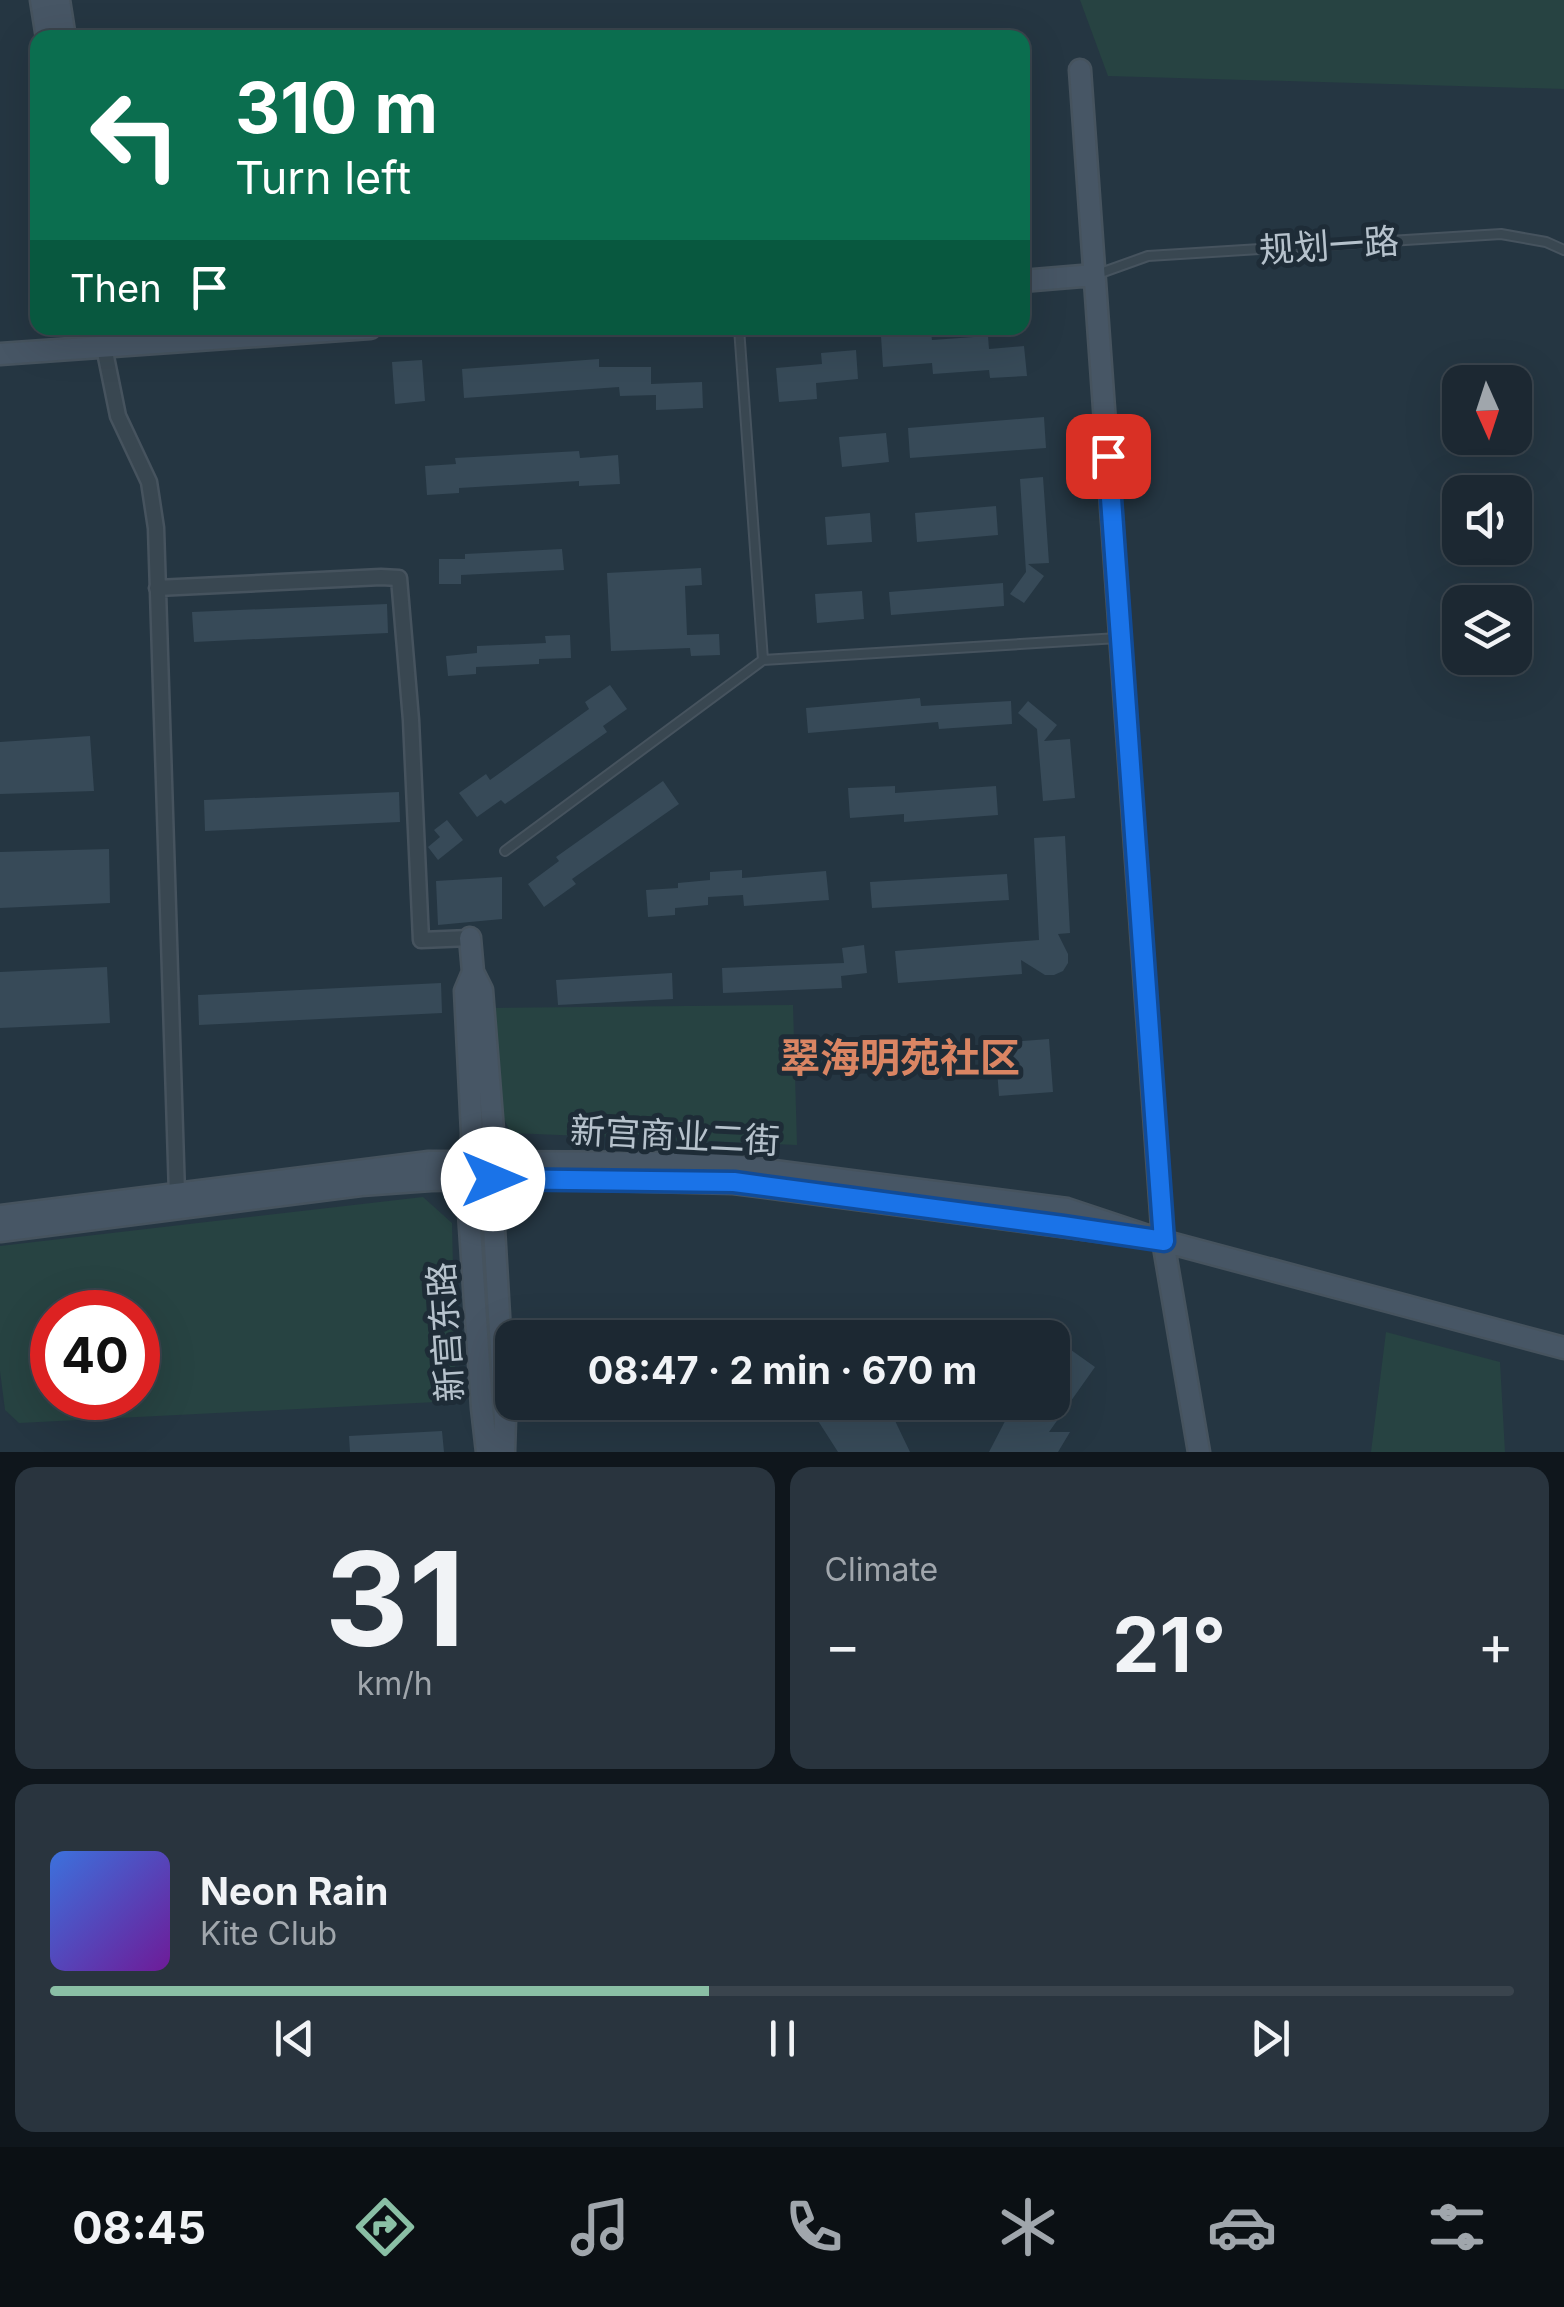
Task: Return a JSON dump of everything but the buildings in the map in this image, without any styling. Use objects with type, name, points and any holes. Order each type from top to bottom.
[{"type":"street","points":[[41,0],[46,30]]},
{"type":"street","points":[[60,0],[64,30]]},
{"type":"street","points":[[1080,70],[1164,1241],[1198,1452]]},
{"type":"street","points":[[1030,279],[1094,275]]},
{"type":"street","points":[[0,354],[97,335]]},
{"type":"street","points":[[102,335],[118,416],[149,482],[156,528],[177,1194]]},
{"type":"street","points":[[157,588],[399,578],[411,720],[421,940],[470,938]]},
{"type":"street","name":"新宫东路","points":[[470,938],[473,972],[482,990],[493,1130],[469,1214],[487,1452]]},
{"type":"street","name":"新宫商业二街","points":[[0,1216],[429,1162],[482,1171]]},
{"type":"street","name":"新宫商业二街","points":[[0,1231],[482,1171],[700,1163],[1067,1209],[1164,1241],[1564,1348]]},
{"type":"street","name":"新宫东路","points":[[482,1171],[492,1211],[504,1452]]},
{"type":"lane","name":"规划一路","points":[[1094,275],[1148,256],[1501,234],[1546,242],[1564,250]]},
{"type":"lane","points":[[740,335],[763,660]]},
{"type":"lane","points":[[505,852],[763,660],[1120,638]]},
{"type":"green space","points":[[1080,0],[1564,0],[1564,89],[1108,76]]},
{"type":"green space","points":[[793,1005],[797,1145],[511,1133],[504,1119],[487,1008]]},
{"type":"green space","points":[[423,1197],[452,1223],[456,1401],[160,1416],[160,1290],[30,1290],[30,1420],[79,1420],[19,1423],[5,1410],[0,1371],[0,1246]]},
{"type":"green space","points":[[1386,1332],[1500,1362],[1505,1452],[1371,1452]]},
{"type":"district","name":"翠海明苑社区","points":[[900,1057]]},
{"type":"route","points":[[493,1179],[734,1182],[1164,1241],[1108,456]]}]
